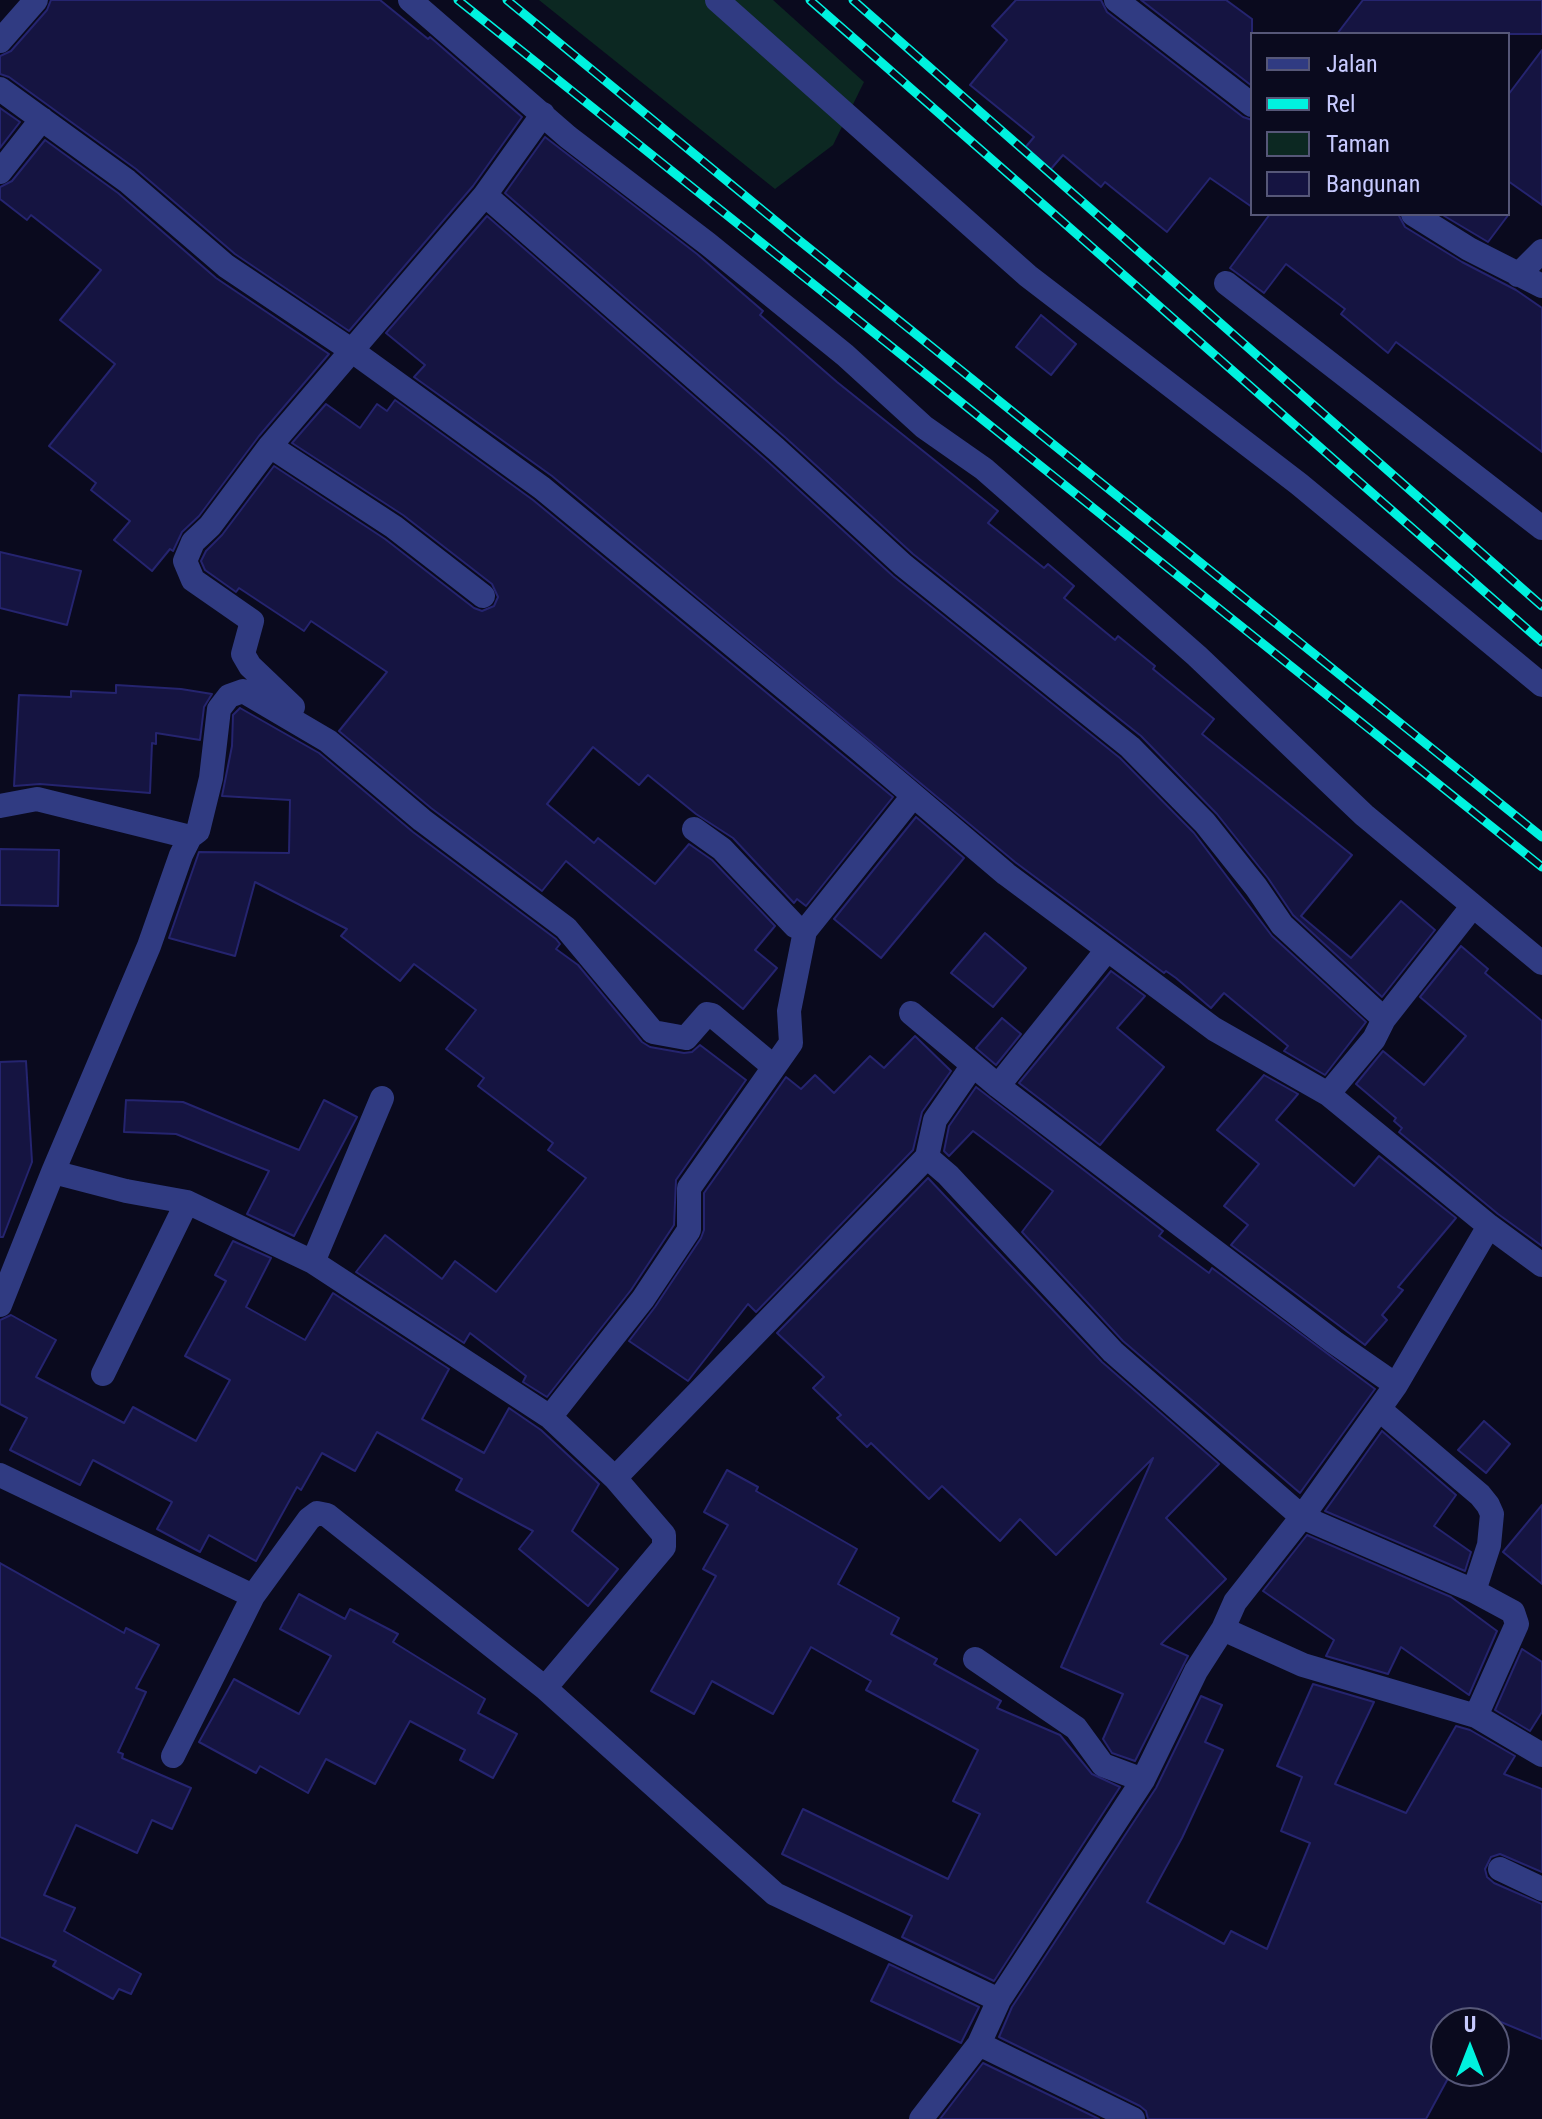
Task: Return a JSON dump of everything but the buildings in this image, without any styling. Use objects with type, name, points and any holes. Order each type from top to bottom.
[{"type":"street","points":[[0,41],[36,0]]},
{"type":"street","points":[[410,0],[543,114],[834,346],[924,427],[984,469],[1197,656],[1364,815],[1542,963]]},
{"type":"street","points":[[717,0],[1028,276],[1299,484],[1542,685]]},
{"type":"street","points":[[1116,0],[1250,103]]},
{"type":"street","points":[[0,89],[127,181],[226,266],[351,350],[542,488],[1006,874],[1214,1029],[1328,1094],[1489,1226],[1542,1265]]},
{"type":"street","points":[[543,114],[485,195],[270,446],[210,526],[193,542],[185,561],[193,580],[252,621],[243,654],[250,666],[328,741],[422,820],[566,928],[653,1032],[686,1038],[710,1014],[774,1067]]},
{"type":"street","points":[[0,172],[42,119]]},
{"type":"street","points":[[485,195],[776,449],[903,565],[1130,747],[1205,823],[1282,925],[1384,1019]]},
{"type":"street","points":[[1416,216],[1469,249],[1542,286]]},
{"type":"street","points":[[1518,275],[1542,251]]},
{"type":"street","points":[[1226,283],[1542,528]]},
{"type":"street","points":[[270,446],[394,527],[483,596]]},
{"type":"street","points":[[0,1305],[149,946],[181,855],[190,837],[198,831],[211,778],[219,709],[229,696],[243,691],[328,741]]},
{"type":"street","points":[[550,1417],[643,1299],[689,1230],[689,1188],[791,1043],[789,1011],[805,931],[913,796]]},
{"type":"street","points":[[0,806],[37,799],[190,837]]},
{"type":"street","points":[[694,829],[722,849],[795,926],[805,931]]},
{"type":"street","points":[[1328,1094],[1374,1039],[1384,1019],[1472,907]]},
{"type":"street","points":[[998,1086],[1107,950]]},
{"type":"street","points":[[911,1013],[998,1086],[1334,1342],[1396,1385]]},
{"type":"street","points":[[615,1478],[927,1157],[935,1120],[973,1065]]},
{"type":"street","points":[[313,1262],[382,1098]]},
{"type":"street","points":[[927,1157],[948,1175],[1113,1352],[1302,1517],[1474,1591],[1513,1612],[1517,1624],[1476,1716]]},
{"type":"street","points":[[53,1172],[126,1191],[187,1202],[313,1262],[550,1417],[615,1478],[664,1535],[664,1547],[545,1688]]},
{"type":"street","points":[[103,1374],[187,1202]]},
{"type":"street","points":[[921,2119],[979,2044],[999,2000],[1143,1780],[1196,1671],[1223,1629],[1235,1602],[1302,1517],[1396,1385],[1489,1226]]},
{"type":"street","points":[[1379,1409],[1488,1505],[1492,1514],[1489,1545],[1474,1591]]},
{"type":"street","points":[[0,1475],[253,1596]]},
{"type":"street","points":[[173,1756],[253,1596],[309,1519],[317,1513],[327,1515],[545,1688],[775,1894],[999,2000]]},
{"type":"street","points":[[1223,1629],[1303,1665],[1476,1716],[1542,1755]]},
{"type":"street","points":[[975,1659],[1076,1728],[1103,1765],[1143,1780]]},
{"type":"street","points":[[1500,1869],[1542,1889]]},
{"type":"street","points":[[979,2044],[1133,2119]]},
{"type":"green space","points":[[539,0],[773,0],[864,82],[833,145],[775,189]]},
{"type":"railway","points":[[458,0],[1542,867]]},
{"type":"railway","points":[[507,0],[795,237],[1542,837]]},
{"type":"railway","points":[[810,0],[1542,642]]},
{"type":"railway","points":[[853,0],[1542,606]]}]
